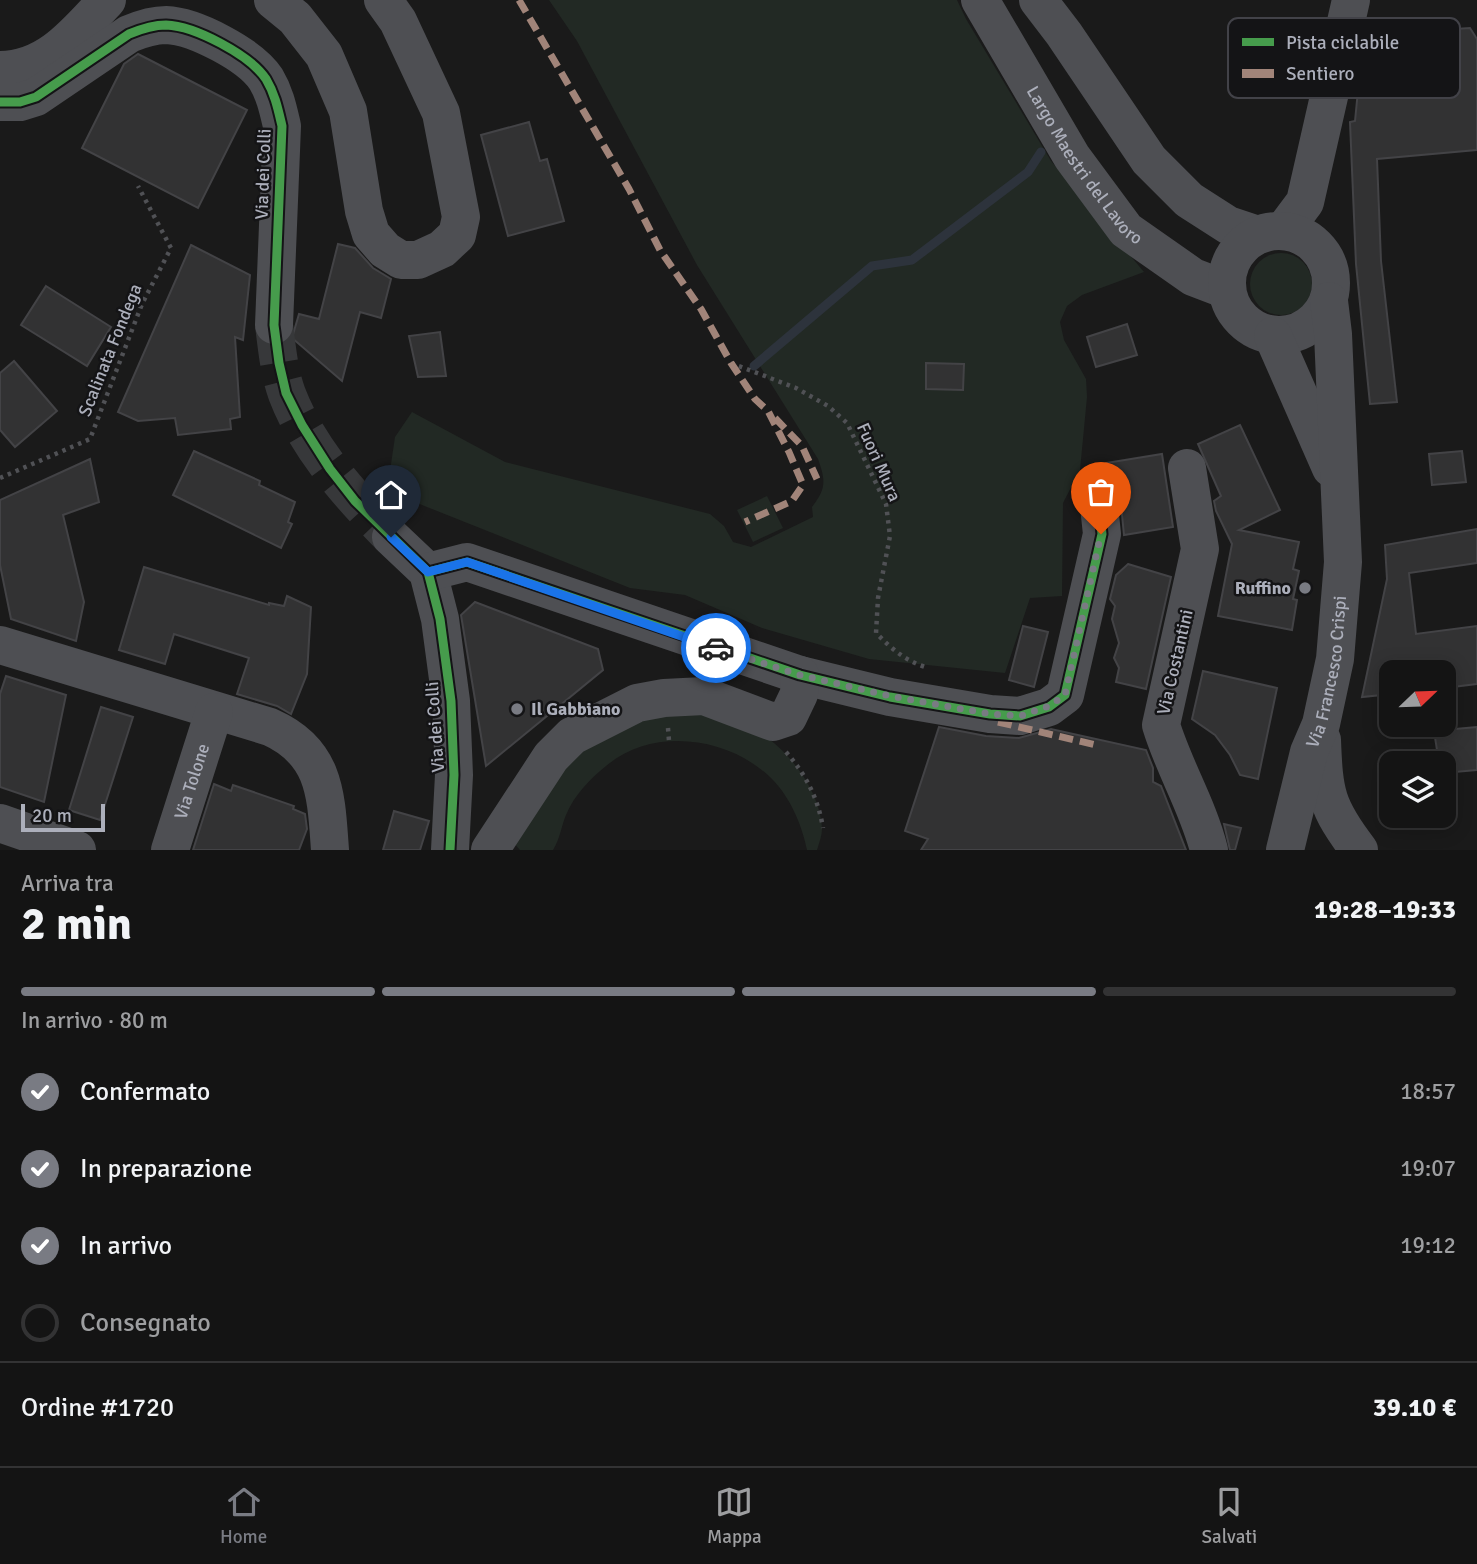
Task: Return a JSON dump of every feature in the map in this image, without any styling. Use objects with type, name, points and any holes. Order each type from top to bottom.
[{"type":"street","points":[[0,70],[16,70],[33,64],[63,46],[107,0]]},
{"type":"street","points":[[273,0],[295,18],[324,55],[348,111],[364,211],[371,234],[385,250],[401,260],[418,260],[442,249],[457,235],[461,217],[441,113],[398,21],[383,0]]},
{"type":"street","name":"Largo Maestri del Lavoro","points":[[980,0],[1072,157],[1126,230],[1193,277],[1227,290]]},
{"type":"street","points":[[1038,0],[1065,34],[1149,160],[1189,200],[1228,225],[1299,234],[1323,253],[1329,284],[1321,316],[1309,327],[1294,334],[1273,336],[1250,327],[1239,317],[1227,290],[1229,268],[1234,257],[1248,240],[1271,232]]},
{"type":"street","name":"Via Francesco Crispi","points":[[1347,18],[1351,0]]},
{"type":"street","name":"Via dei Colli","points":[[0,102],[20,102],[36,97],[129,34],[144,28],[164,25],[183,27],[249,61],[265,78],[276,99],[282,126],[274,325]]},
{"type":"street","name":"Via Francesco Crispi","points":[[1271,232],[1305,202],[1330,98]]},
{"type":"street","name":"Via Francesco Crispi","points":[[1285,850],[1309,752],[1321,724],[1335,659],[1343,562],[1322,134]]},
{"type":"street","name":"Via Francesco Crispi","points":[[1273,336],[1340,489]]},
{"type":"street","name":"Via Costantini","points":[[1187,468],[1200,549],[1161,725],[1168,750],[1203,824],[1209,850]]},
{"type":"street","points":[[391,537],[428,572],[467,562],[800,675],[890,696],[990,714],[1020,716],[1049,706],[1065,695],[1101,534],[1097,487]]},
{"type":"street","name":"Via dei Colli","points":[[428,572],[440,619],[451,701],[454,775],[450,850]]},
{"type":"street","points":[[0,645],[270,727],[289,736],[314,763],[321,782],[330,850]]},
{"type":"street","points":[[691,697],[686,686],[688,667],[696,651],[709,645]]},
{"type":"street","points":[[490,850],[533,782],[551,757],[572,736],[637,703],[664,698],[704,696],[774,722],[788,716],[799,694],[800,675]]},
{"type":"street","name":"Via Tolone","points":[[170,850],[214,712]]},
{"type":"street","points":[[1321,724],[1324,779],[1331,808],[1359,850]]},
{"type":"street","points":[[0,823],[77,850]]},
{"type":"path","points":[[781,747],[797,764],[810,784],[820,806],[823,828]]},
{"type":"shaded area","points":[[549,0],[957,0],[1051,161],[1144,272],[1082,295],[1067,306],[1060,322],[1064,340],[1086,379],[1087,397],[1080,470],[1063,503],[1062,596],[1030,598],[1005,673],[869,659],[762,628],[685,595],[630,588],[387,491],[395,437],[412,412],[505,462],[710,514],[724,526],[733,542],[751,547],[813,517],[812,507],[822,490],[823,479],[818,459],[697,265],[577,41]]},
{"type":"shaded area","points":[[1281,253],[1303,262],[1312,284],[1303,306],[1281,315],[1259,306],[1250,284],[1259,262]]},
{"type":"shaded area","points":[[767,496],[783,528],[753,542],[737,510]]},
{"type":"shaded area","points":[[696,709],[755,730],[773,742],[793,763],[810,788],[820,815],[822,832],[817,850],[807,850],[802,831],[784,794],[772,779],[755,765],[713,746],[668,741],[625,753],[588,782],[573,801],[553,850],[520,850],[513,842],[554,775],[605,727]]},
{"type":"building","points":[[1470,28],[1477,39],[1477,150],[1377,159],[1381,261],[1397,402],[1370,404],[1356,264],[1350,122],[1355,121],[1357,98],[1460,98],[1460,29]]},
{"type":"building","points":[[138,54],[247,110],[198,208],[82,148],[124,64]]},
{"type":"building","points":[[529,122],[540,161],[547,159],[564,221],[508,236],[481,135]]},
{"type":"building","points":[[338,244],[355,248],[373,268],[391,279],[381,318],[360,312],[342,381],[292,338],[299,314],[319,319]]},
{"type":"building","points":[[191,245],[250,275],[243,340],[235,337],[240,417],[230,419],[231,429],[178,435],[175,418],[138,421],[118,412]]},
{"type":"building","points":[[46,286],[111,327],[87,366],[21,325]]},
{"type":"building","points":[[1127,324],[1137,355],[1096,367],[1087,337]]},
{"type":"building","points":[[440,332],[446,376],[418,377],[409,336]]},
{"type":"building","points":[[14,361],[57,411],[15,447],[0,430],[0,373]]},
{"type":"building","points":[[926,363],[964,364],[963,390],[926,389]]},
{"type":"building","points":[[1240,425],[1280,510],[1239,530],[1299,542],[1293,569],[1299,571],[1293,599],[1297,600],[1292,630],[1218,616],[1232,544],[1216,511],[1214,501],[1221,496],[1198,444]]},
{"type":"building","points":[[194,451],[260,481],[259,485],[295,502],[288,522],[292,524],[281,548],[173,495]]},
{"type":"building","points":[[1462,451],[1466,482],[1432,485],[1429,454]]},
{"type":"building","points":[[1162,454],[1173,527],[1124,535],[1119,484],[1106,463]]},
{"type":"building","points":[[90,459],[99,502],[63,515],[84,602],[76,641],[11,619],[0,565],[0,500]]},
{"type":"building","points":[[1477,529],[1477,563],[1409,573],[1416,634],[1477,626],[1477,684],[1456,687],[1456,660],[1379,660],[1379,695],[1362,697],[1387,579],[1385,545]]},
{"type":"building","points":[[1128,564],[1171,577],[1146,689],[1116,682],[1119,668],[1114,658],[1119,643],[1112,619],[1115,606],[1110,599],[1116,575]]},
{"type":"building","points":[[144,567],[269,605],[284,606],[287,596],[311,607],[307,674],[291,714],[277,706],[237,694],[249,658],[174,634],[165,664],[119,650]]},
{"type":"building","points":[[475,602],[598,649],[603,670],[486,766],[461,615]]},
{"type":"building","points":[[1023,626],[1048,632],[1034,687],[1009,680]]},
{"type":"building","points":[[1203,671],[1277,688],[1258,779],[1240,775],[1230,755],[1215,735],[1192,719]]},
{"type":"building","points":[[6,676],[66,695],[44,802],[0,787],[0,694]]},
{"type":"building","points":[[101,707],[133,717],[100,820],[69,810]]},
{"type":"building","points":[[939,727],[986,736],[1019,738],[1051,729],[1146,750],[1153,768],[1153,782],[1161,786],[1186,850],[921,850],[928,839],[905,831]]},
{"type":"building","points":[[1477,727],[1477,770],[1456,772],[1456,751],[1437,751],[1435,737],[1456,737],[1456,729]]},
{"type":"building","points":[[214,784],[231,791],[233,785],[294,806],[293,809],[305,814],[307,829],[299,850],[193,850]]},
{"type":"building","points":[[394,811],[429,821],[420,850],[383,850]]},
{"type":"building","points":[[1224,824],[1241,828],[1235,850],[1230,850]]},
{"type":"waterway","points":[[754,366],[872,266],[912,260],[1028,172],[1041,152]]},
{"type":"tunnel","points":[[274,325],[284,386],[306,434],[360,505],[391,537]]},
{"type":"marked path","points":[[519,0],[629,189],[660,250],[701,309],[755,399],[768,411],[789,452],[803,485],[792,501],[745,522]]},
{"type":"marked path","points":[[775,418],[802,446],[817,479]]},
{"type":"marked path","points":[[998,722],[1096,745]]},
{"type":"cycle path","points":[[0,102],[20,102],[36,97],[129,34],[161,25],[192,30],[221,43],[248,61],[266,79],[282,126],[274,325],[286,393],[302,425],[330,469],[355,501],[428,572],[440,619],[451,701],[454,775],[450,850]]},
{"type":"cycle path","points":[[428,572],[467,562],[800,675],[890,697],[990,714],[1020,716],[1049,707],[1065,695],[1102,534],[1097,487]]},
{"type":"way so far","points":[[716,648],[800,675],[890,696],[990,714],[1020,716],[1049,706],[1065,695],[1101,534]]},
{"type":"place","name":"Ruffino","points":[[1305,588]]},
{"type":"place","name":"Il Gabbiano","points":[[517,709]]},
{"type":"route","points":[[391,537],[428,572],[467,562],[716,648]]}]
